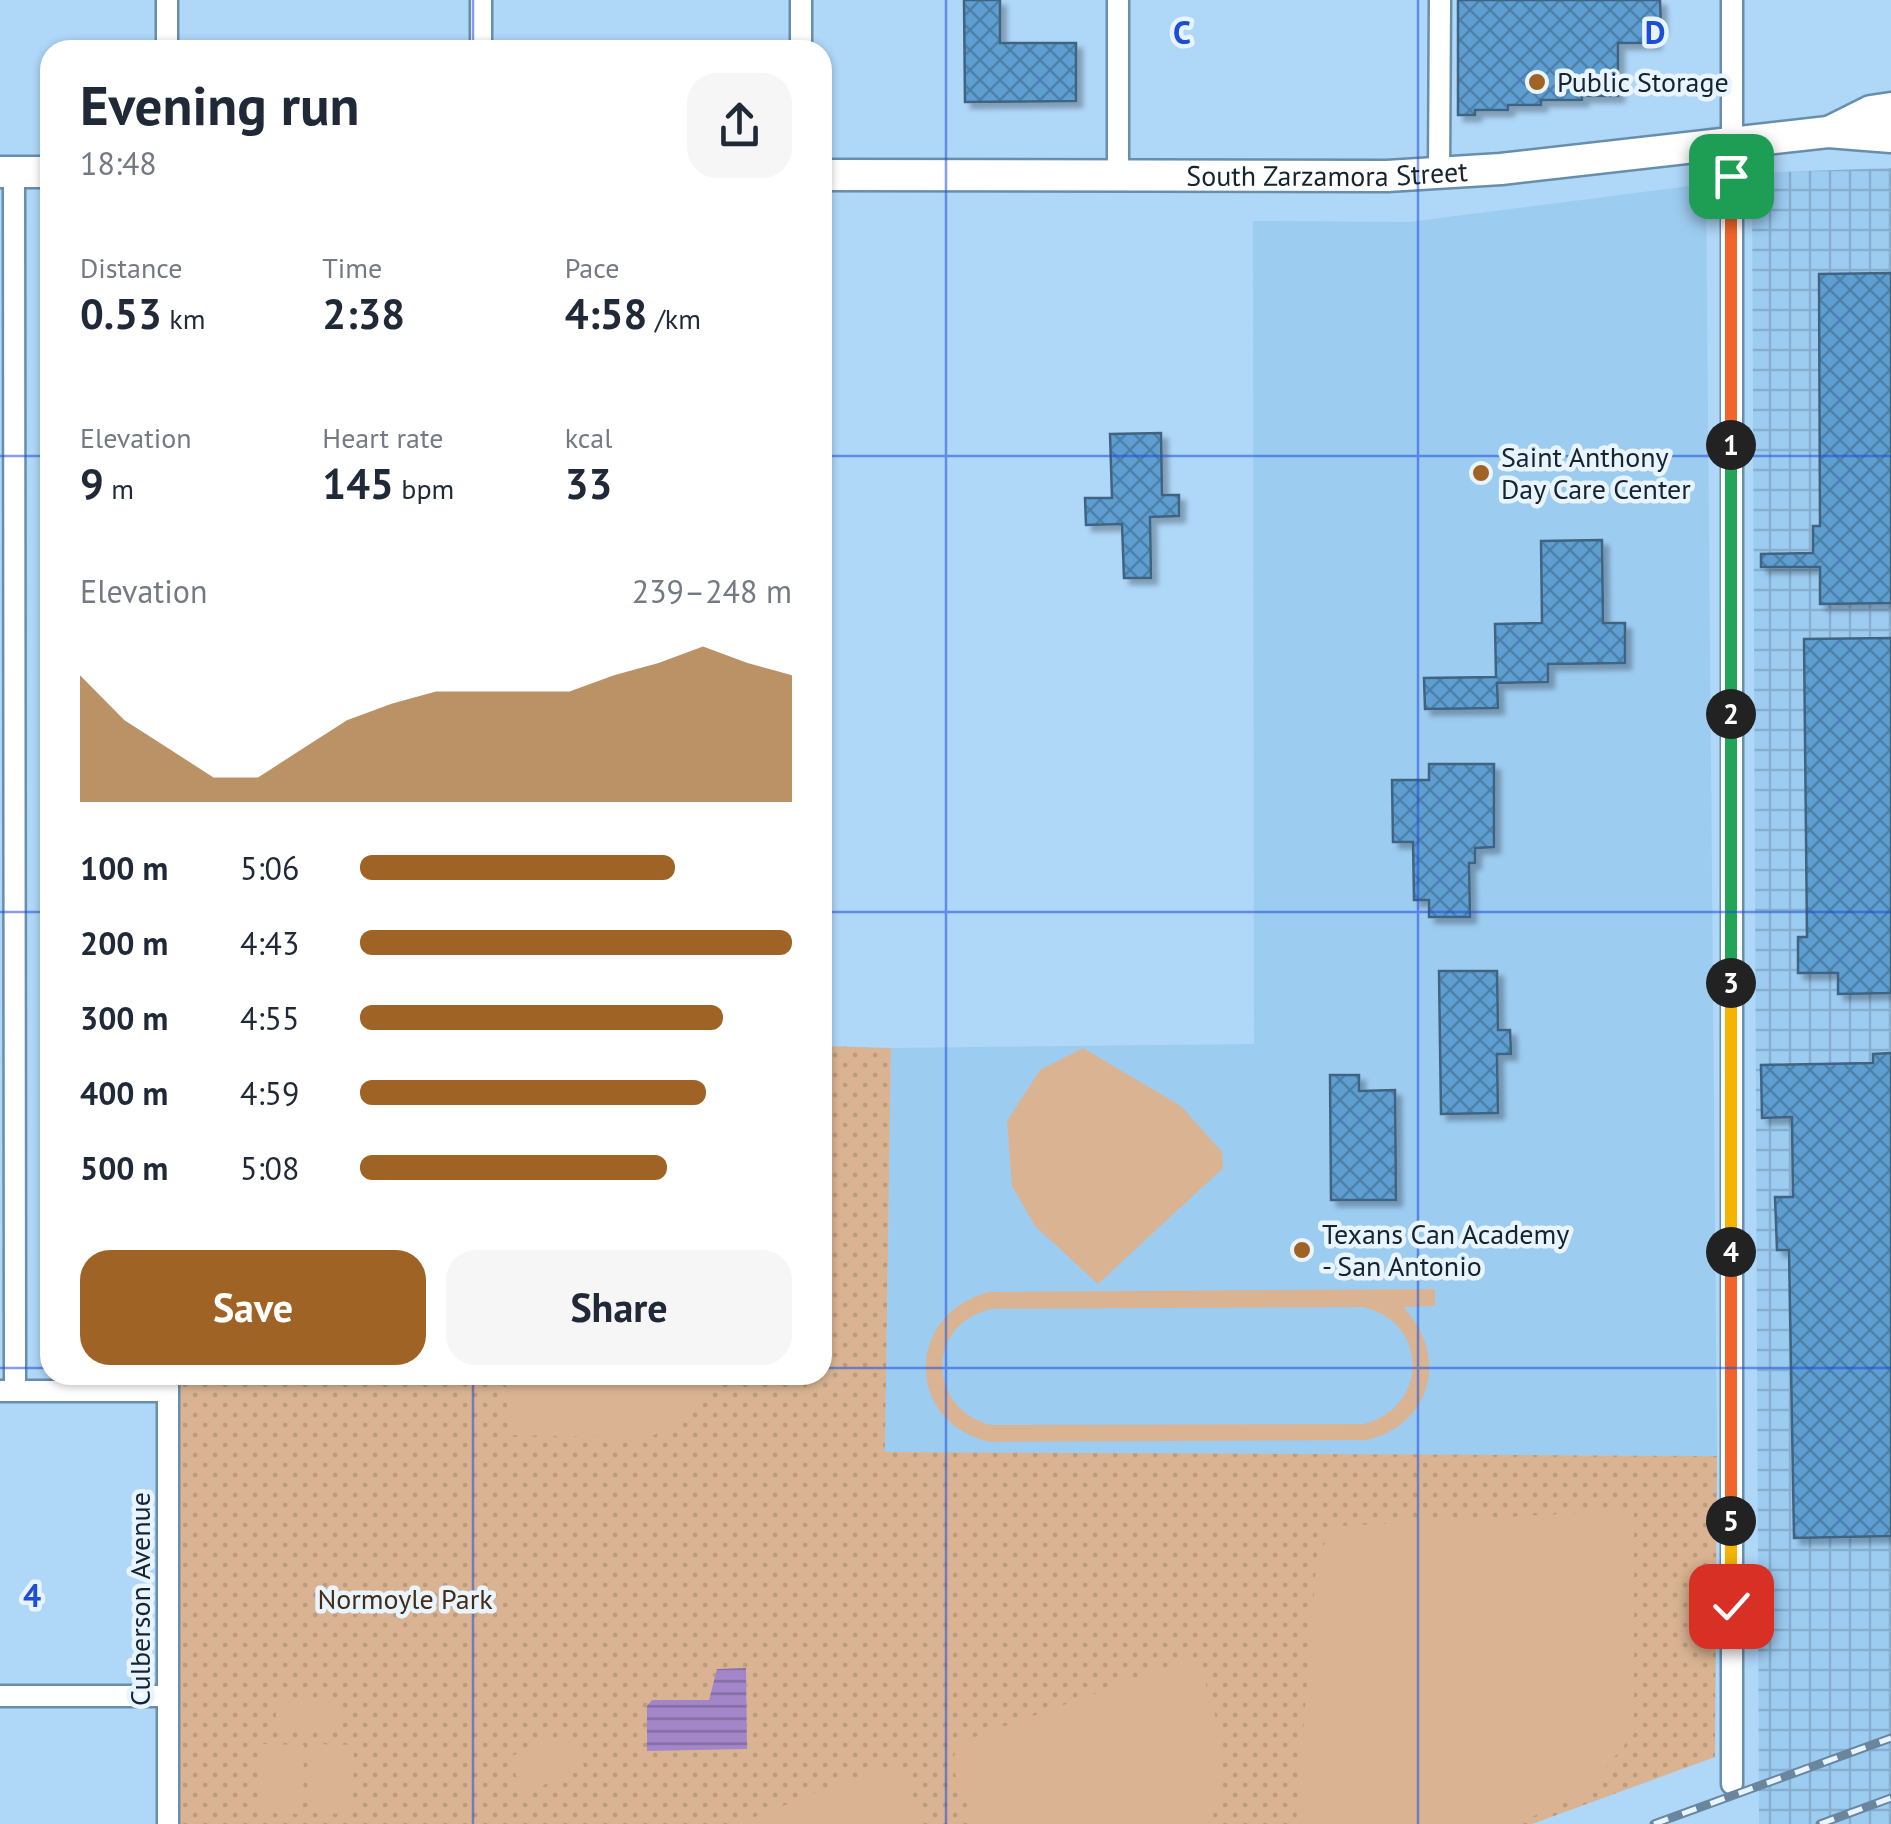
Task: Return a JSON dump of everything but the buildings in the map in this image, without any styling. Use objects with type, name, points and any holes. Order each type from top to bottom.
[{"type":"main road","name":"South Zarzamora Street","points":[[1828,132],[1872,111],[1891,108]]},
{"type":"main road","name":"South Zarzamora Street","points":[[832,175],[1342,178],[1501,169],[1828,132],[1891,137]]},
{"type":"main road","points":[[7,172],[40,172]]},
{"type":"street","points":[[167,0],[167,40]]},
{"type":"street","points":[[481,0],[482,40]]},
{"type":"street","points":[[801,0],[802,40]]},
{"type":"street","points":[[1118,0],[1118,177]]},
{"type":"street","points":[[1439,172],[1440,0]]},
{"type":"street","points":[[1732,0],[1732,1784]]},
{"type":"street","points":[[7,172],[8,1391],[128,1385]]},
{"type":"street","name":"Culberson Avenue","points":[[168,1385],[168,1824]]},
{"type":"street","points":[[0,1696],[167,1696]]},
{"type":"shaded area","points":[[1891,168],[1891,1824],[1759,1824],[1752,173]]},
{"type":"shaded area","name":"Texans Can Academy - San Antonio","points":[[1706,184],[1717,1456],[885,1453],[891,1048],[1254,1044],[1253,221],[1409,222]]},
{"type":"shaded area","points":[[746,1668],[747,1749],[647,1751],[647,1706],[652,1700],[709,1700],[717,1669]]},
{"type":"green space","name":"Normoyle Park","points":[[832,1046],[891,1048],[885,1452],[1717,1456],[1715,1757],[1532,1824],[180,1824],[177,1385],[832,1385]]},
{"type":"green space","points":[[1083,1048],[1181,1106],[1222,1152],[1223,1168],[1098,1284],[1035,1226],[1012,1186],[1007,1121],[1040,1070]]},
{"type":"green space","points":[[1435,1289],[1435,1306],[1403,1307],[1426,1345],[1427,1385],[1420,1403],[1407,1419],[1389,1432],[1367,1440],[990,1442],[962,1431],[942,1413],[930,1392],[926,1368],[930,1344],[942,1322],[961,1304],[989,1292]],"holes":[[[1363,1307],[1385,1316],[1400,1329],[1409,1346],[1413,1365],[1410,1383],[1401,1401],[1385,1415],[1364,1424],[992,1425],[955,1403],[942,1367],[945,1348],[954,1331],[969,1318],[991,1309]]]},
{"type":"green space","points":[[506,1385],[711,1385],[693,1412],[649,1438],[508,1435]]},
{"type":"green space","points":[[1634,1510],[1634,1734],[1581,1796],[1515,1824],[1296,1824],[1317,1553],[1340,1526]]},
{"type":"green space","points":[[1197,1657],[1215,1716],[1223,1762],[1211,1824],[974,1824],[951,1763],[960,1742]]},
{"type":"green space","points":[[276,1701],[340,1701],[340,1729],[276,1730]]},
{"type":"green space","points":[[571,1732],[585,1769],[523,1793],[509,1757]]},
{"type":"green space","points":[[263,1744],[304,1745],[303,1814],[262,1813]]},
{"type":"green space","points":[[313,1744],[354,1745],[353,1814],[312,1813]]},
{"type":"green space","points":[[879,1768],[905,1772],[923,1824],[737,1824]]},
{"type":"railway","points":[[1654,1824],[1891,1738]]},
{"type":"railway","points":[[1820,1824],[1891,1798]]},
{"type":"place","name":"Public Storage","points":[[1537,82]]},
{"type":"place","name":"Saint Anthony Day Care Center","points":[[1481,473]]},
{"type":"place","name":"Texans Can Academy - San Antonio","points":[[1302,1250]]},
{"type":"route","points":[[1731,176],[1731,1606]]}]
